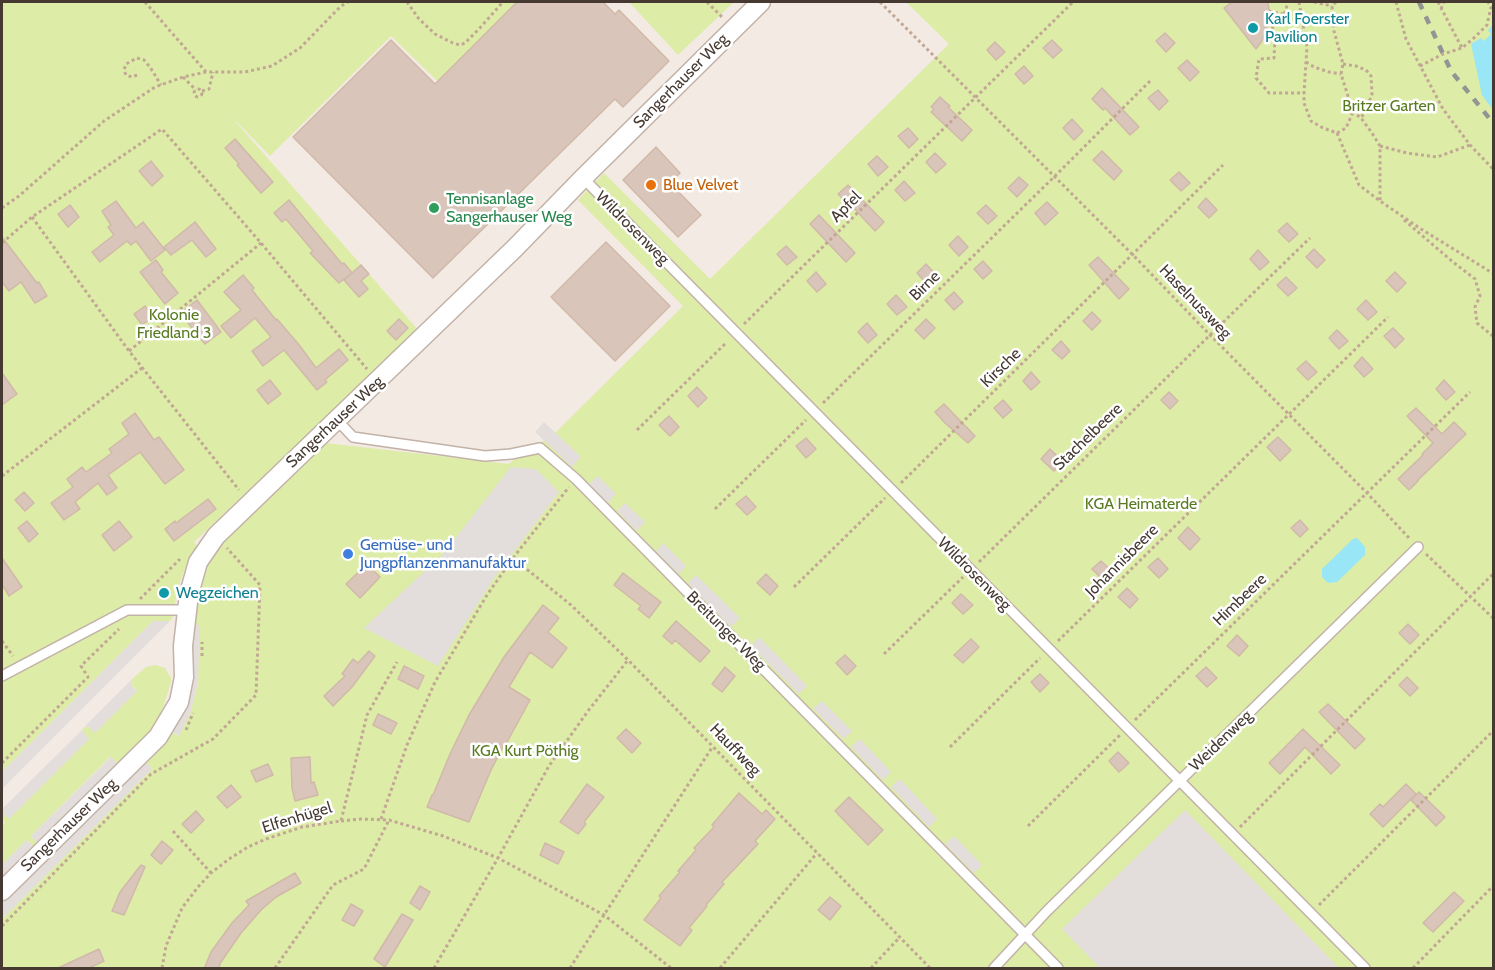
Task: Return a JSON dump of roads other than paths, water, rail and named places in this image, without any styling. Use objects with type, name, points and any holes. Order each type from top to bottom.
[{"type":"street","name":"Sangerhauser Weg","points":[[2,891],[158,737],[179,702],[184,677],[183,646],[189,594],[198,562],[216,536],[515,248],[761,2]]},
{"type":"lane","name":"Wildrosenweg","points":[[583,178],[1365,969]]},
{"type":"lane","name":"Breitunger Weg","points":[[337,420],[353,437],[485,456],[540,448],[576,479],[1058,969]]},
{"type":"lane","name":"Weidenweg","points":[[994,969],[1047,911],[1418,547]]},
{"type":"lane","points":[[2,676],[127,610],[187,610]]},
{"type":"water","points":[[1491,26],[1494,27],[1493,110],[1482,95],[1471,44],[1481,38],[1484,41],[1491,34],[1488,31]]},
{"type":"water","points":[[1357,538],[1365,547],[1365,555],[1337,582],[1328,583],[1322,577],[1322,569],[1353,539]]},
{"type":"railway","points":[[1419,2],[1451,71],[1494,124]]},
{"type":"place","name":"Karl Foerster Pavilion","points":[[1253,28]]},
{"type":"place","name":"Blue Velvet","points":[[651,185]]},
{"type":"place","name":"Tennisanlage Sangerhauser Weg","points":[[434,208]]},
{"type":"place","name":"Gemüse- und Jungpflanzenmanufaktur","points":[[348,554]]},
{"type":"place","name":"Wegzeichen","points":[[164,593]]},
{"type":"park label","name":"Britzer Garten","points":[[1389,106]]},
{"type":"park label","name":"Kolonie Friedland 3","points":[[174,324]]},
{"type":"park label","name":"KGA Heimaterde","points":[[1141,504]]},
{"type":"park label","name":"KGA Kurt Pöthig","points":[[525,751]]}]
